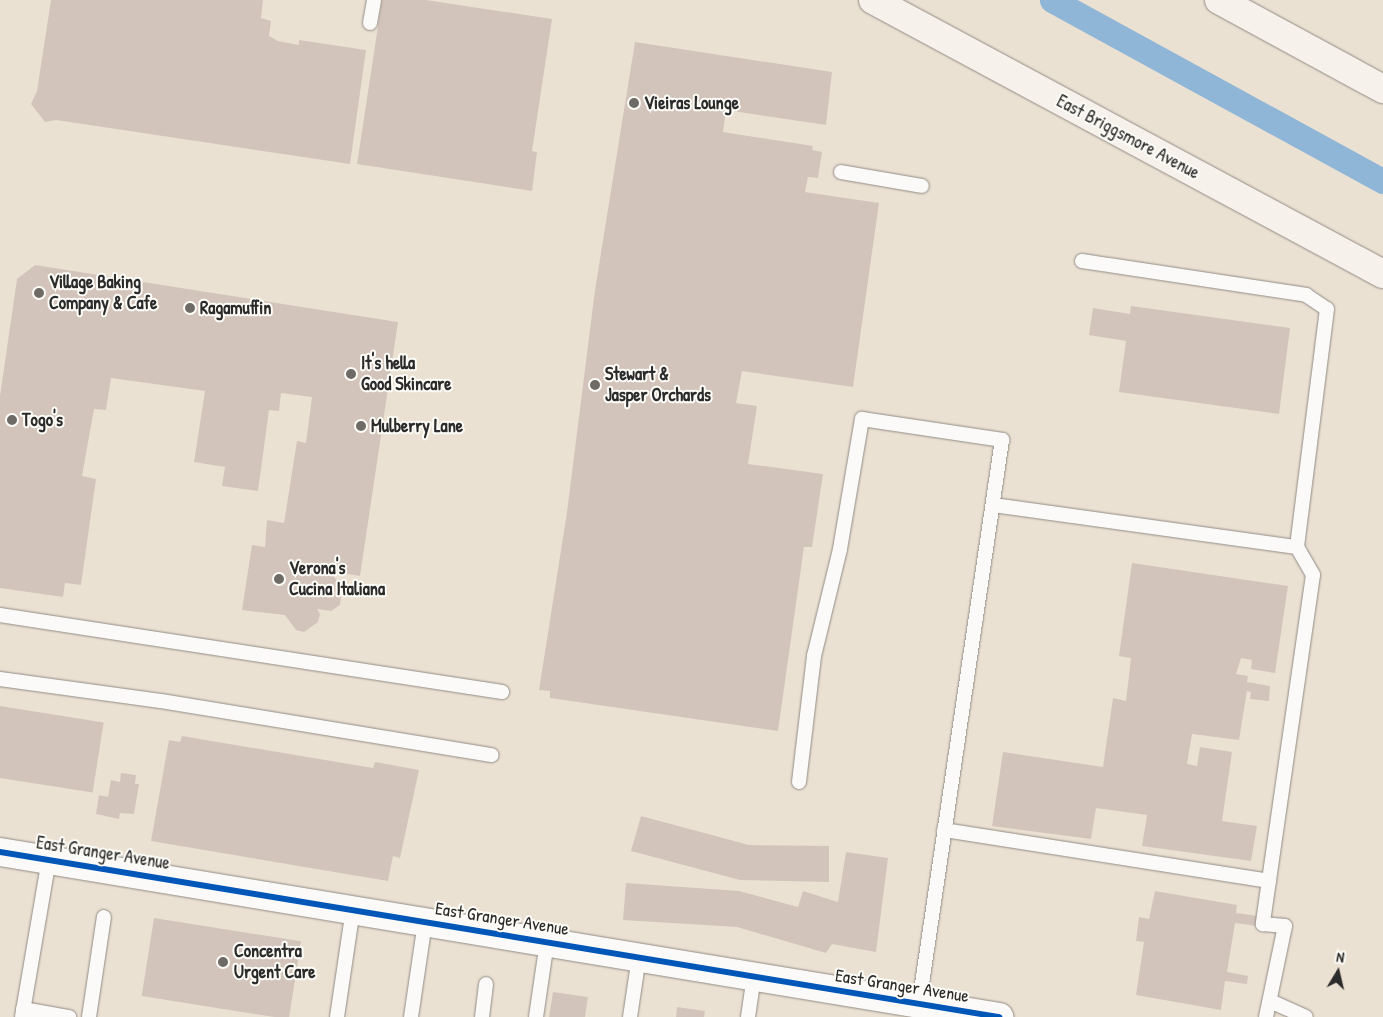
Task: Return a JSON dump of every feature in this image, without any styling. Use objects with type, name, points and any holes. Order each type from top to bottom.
[{"type":"main road","name":"East Briggsmore Avenue","points":[[873,0],[1383,274]]},
{"type":"main road","points":[[1219,0],[1383,88]]},
{"type":"street","name":"East Granger Avenue","points":[[0,852],[754,976],[901,1007],[1000,1017]]},
{"type":"lane","points":[[370,23],[374,0]]},
{"type":"lane","points":[[841,172],[922,186]]},
{"type":"lane","points":[[1082,262],[1306,295],[1328,309],[1297,547],[1313,575],[1263,924],[1285,926],[1266,1017]]},
{"type":"lane","points":[[799,782],[814,656],[833,584],[862,419],[1002,440],[944,830],[901,1007]]},
{"type":"lane","points":[[992,505],[1297,547]]},
{"type":"lane","points":[[0,615],[502,692]]},
{"type":"lane","points":[[0,679],[161,700],[492,755]]},
{"type":"lane","points":[[944,830],[1269,881]]},
{"type":"lane","points":[[49,859],[23,1013],[69,1017]]},
{"type":"lane","points":[[337,1017],[353,909]]},
{"type":"lane","points":[[89,1017],[104,917]]},
{"type":"lane","points":[[411,1017],[426,922]]},
{"type":"lane","points":[[536,1017],[548,942]]},
{"type":"lane","points":[[630,1017],[639,957]]},
{"type":"lane","points":[[748,1017],[754,976]]},
{"type":"lane","points":[[482,1017],[486,984]]},
{"type":"lane","points":[[1270,1001],[1306,1017]]},
{"type":"building","points":[[51,0],[263,0],[261,18],[271,21],[269,36],[278,41],[299,45],[299,40],[366,50],[350,164],[56,120],[45,122],[31,104],[37,91]]},
{"type":"building","points":[[382,0],[426,0],[552,19],[532,151],[537,152],[532,191],[357,164]]},
{"type":"building","points":[[635,42],[832,72],[826,125],[726,110],[723,132],[813,146],[812,150],[822,152],[818,178],[808,177],[805,192],[879,203],[853,387],[742,371],[736,403],[757,406],[748,464],[823,474],[812,547],[804,547],[778,731],[550,698],[550,691],[539,690],[567,512],[595,290]]},
{"type":"building","points":[[35,265],[398,322],[360,576],[330,571],[342,588],[340,605],[331,611],[317,609],[320,614],[318,622],[304,632],[296,630],[285,615],[242,610],[252,545],[265,547],[267,520],[284,523],[297,441],[306,443],[312,397],[281,393],[279,411],[269,410],[258,491],[222,486],[225,467],[194,462],[205,391],[111,378],[106,410],[94,409],[82,476],[96,479],[81,585],[65,583],[63,597],[0,588],[0,396],[17,279]]},
{"type":"building","points":[[1131,306],[1290,328],[1279,414],[1119,392],[1126,341],[1089,335],[1093,308],[1130,314]]},
{"type":"building","points":[[1132,563],[1288,586],[1275,673],[1251,669],[1252,660],[1241,658],[1236,674],[1248,676],[1247,682],[1270,686],[1269,701],[1250,699],[1251,692],[1247,691],[1239,740],[1192,734],[1187,764],[1197,766],[1200,747],[1232,752],[1222,821],[1257,826],[1251,861],[1142,846],[1147,815],[1096,808],[1091,839],[992,826],[1003,752],[1103,767],[1113,698],[1126,701],[1131,658],[1119,656]]},
{"type":"building","points":[[0,706],[104,722],[93,793],[0,778]]},
{"type":"building","points":[[182,736],[373,768],[375,762],[419,770],[400,858],[393,856],[388,881],[151,841],[169,740],[180,742]]},
{"type":"building","points":[[121,773],[136,775],[135,784],[139,784],[134,814],[120,813],[119,819],[96,814],[99,795],[108,797],[111,780],[120,782]]},
{"type":"building","points":[[641,816],[749,845],[829,846],[829,882],[740,880],[631,851]]},
{"type":"building","points":[[846,852],[888,858],[876,952],[832,944],[826,953],[737,927],[623,920],[626,883],[739,891],[798,907],[803,891],[838,902]]},
{"type":"building","points":[[1155,891],[1237,905],[1236,913],[1258,916],[1257,926],[1235,923],[1227,972],[1248,976],[1247,984],[1225,981],[1221,1010],[1136,995],[1144,942],[1136,941],[1139,917],[1149,919]]},
{"type":"building","points":[[154,918],[301,941],[289,1017],[274,1017],[142,996]]},
{"type":"building","points":[[553,992],[588,997],[585,1017],[549,1017]]},
{"type":"building","points":[[677,1007],[705,1011],[704,1017],[676,1017]]},
{"type":"waterway","points":[[1052,0],[1383,181]]},
{"type":"cycle path","points":[[0,852],[999,1017]]},
{"type":"place","name":"Vieiras Lounge","points":[[634,103]]},
{"type":"place","name":"Village Baking Company & Cafe","points":[[39,293]]},
{"type":"place","name":"Ragamuffin","points":[[190,308]]},
{"type":"place","name":"It's hella Good Skincare","points":[[351,374]]},
{"type":"place","name":"Stewart & Jasper Orchards","points":[[595,385]]},
{"type":"place","name":"Togo's","points":[[12,420]]},
{"type":"place","name":"Mulberry Lane","points":[[361,426]]},
{"type":"place","name":"Verona's Cucina Italiana","points":[[279,579]]},
{"type":"place","name":"Concentra Urgent Care","points":[[223,962]]}]
